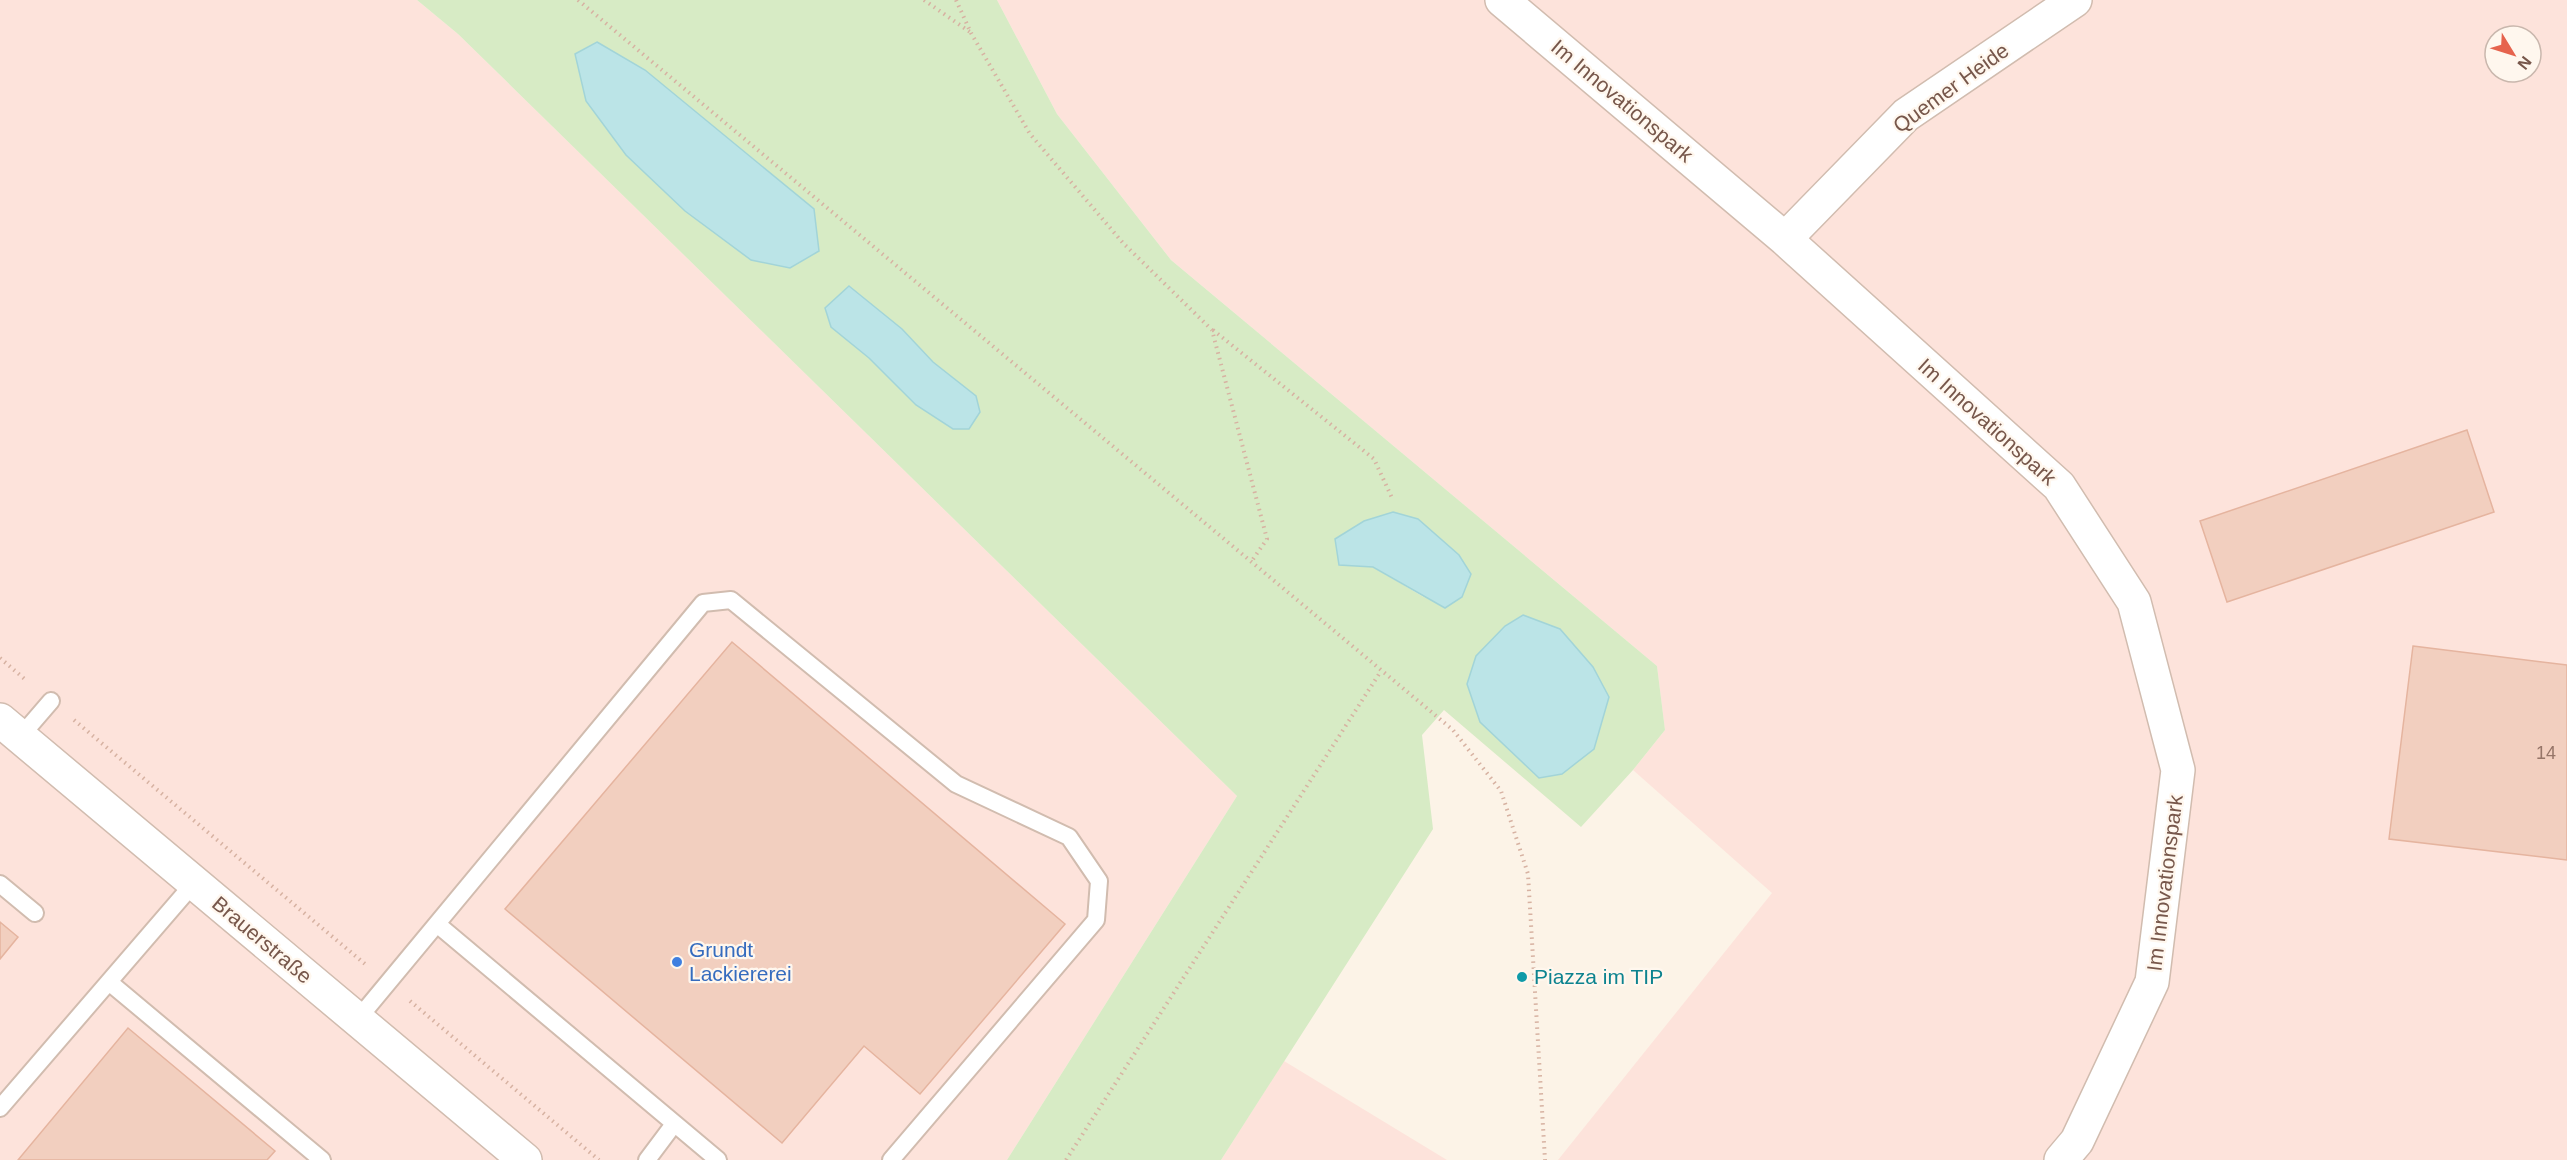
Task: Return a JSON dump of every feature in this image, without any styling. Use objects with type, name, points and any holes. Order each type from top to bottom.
[{"type":"street","name":"Im Innovationspark","points":[[1502,0],[1785,239],[2059,486],[2134,602],[2178,770],[2152,982],[2076,1141],[2061,1160]]},
{"type":"street","name":"Quemer Heide","points":[[1785,239],[1906,115],[2075,0]]},
{"type":"street","name":"Brauerstraße","points":[[10,729],[521,1159]]},
{"type":"lane","points":[[357,1020],[703,603],[731,600],[956,784],[1069,837],[1099,881],[1096,921],[891,1160]]},
{"type":"lane","points":[[10,729],[51,701]]},
{"type":"lane","points":[[0,1108],[194,883]]},
{"type":"lane","points":[[0,884],[35,913]]},
{"type":"lane","points":[[437,924],[718,1160]]},
{"type":"lane","points":[[110,982],[322,1160]]},
{"type":"lane","points":[[647,1160],[674,1124]]},
{"type":"path","points":[[578,0],[1453,729],[1501,791],[1528,874],[1545,1160]]},
{"type":"path","points":[[924,0],[970,33]]},
{"type":"path","points":[[957,0],[970,33],[1030,134],[1123,243],[1212,330],[1374,459],[1393,500]]},
{"type":"path","points":[[1212,330],[1267,539],[1251,562]]},
{"type":"path","points":[[0,658],[599,1160]]},
{"type":"path","points":[[1066,1160],[1381,671]]},
{"type":"shaded area","points":[[0,0],[417,0],[458,34],[1237,796],[1007,1160],[0,1160]]},
{"type":"shaded area","points":[[997,0],[2567,0],[2567,1160],[1558,1160],[1772,893],[1633,770],[1665,730],[1657,666],[1171,260],[1057,114]]},
{"type":"shaded area","points":[[1284,1061],[1447,1160],[1221,1160]]},
{"type":"green space","points":[[417,0],[997,0],[1057,114],[1171,260],[1657,666],[1665,730],[1633,770],[1581,827],[1444,710],[1422,735],[1433,829],[1221,1160],[1007,1160],[1237,796],[458,34]],"holes":[[[831,327],[902,329],[933,362],[953,429],[916,405],[869,358]],[[1335,539],[1427,599],[1373,567],[1339,565]],[[1480,722],[1562,774],[1539,778]]]},
{"type":"water","points":[[597,42],[645,70],[814,209],[819,251],[790,268],[751,260],[685,211],[626,155],[586,101],[575,54]]},
{"type":"water","points":[[849,286],[902,329],[933,362],[976,396],[980,412],[969,429],[953,429],[916,405],[869,358],[831,327],[825,308]]},
{"type":"water","points":[[1393,512],[1418,519],[1459,555],[1471,574],[1462,597],[1445,608],[1373,567],[1339,565],[1335,539],[1364,521]]},
{"type":"water","points":[[1523,615],[1560,629],[1593,667],[1609,697],[1594,749],[1562,774],[1539,778],[1480,722],[1467,684],[1476,656],[1505,626]]},
{"type":"building","points":[[2467,430],[2494,512],[2227,602],[2200,521]]},
{"type":"building","points":[[732,642],[1065,924],[920,1094],[864,1046],[782,1143],[505,909]]},
{"type":"building","points":[[2413,646],[2567,665],[2567,860],[2389,839]]},
{"type":"building","points":[[0,922],[18,937],[0,959]]},
{"type":"building","points":[[128,1028],[275,1151],[267,1160],[18,1160]]},
{"type":"place","name":"Grundt Lackiererei","points":[[677,962]]},
{"type":"place","name":"Piazza im TIP","points":[[1522,977]]}]
